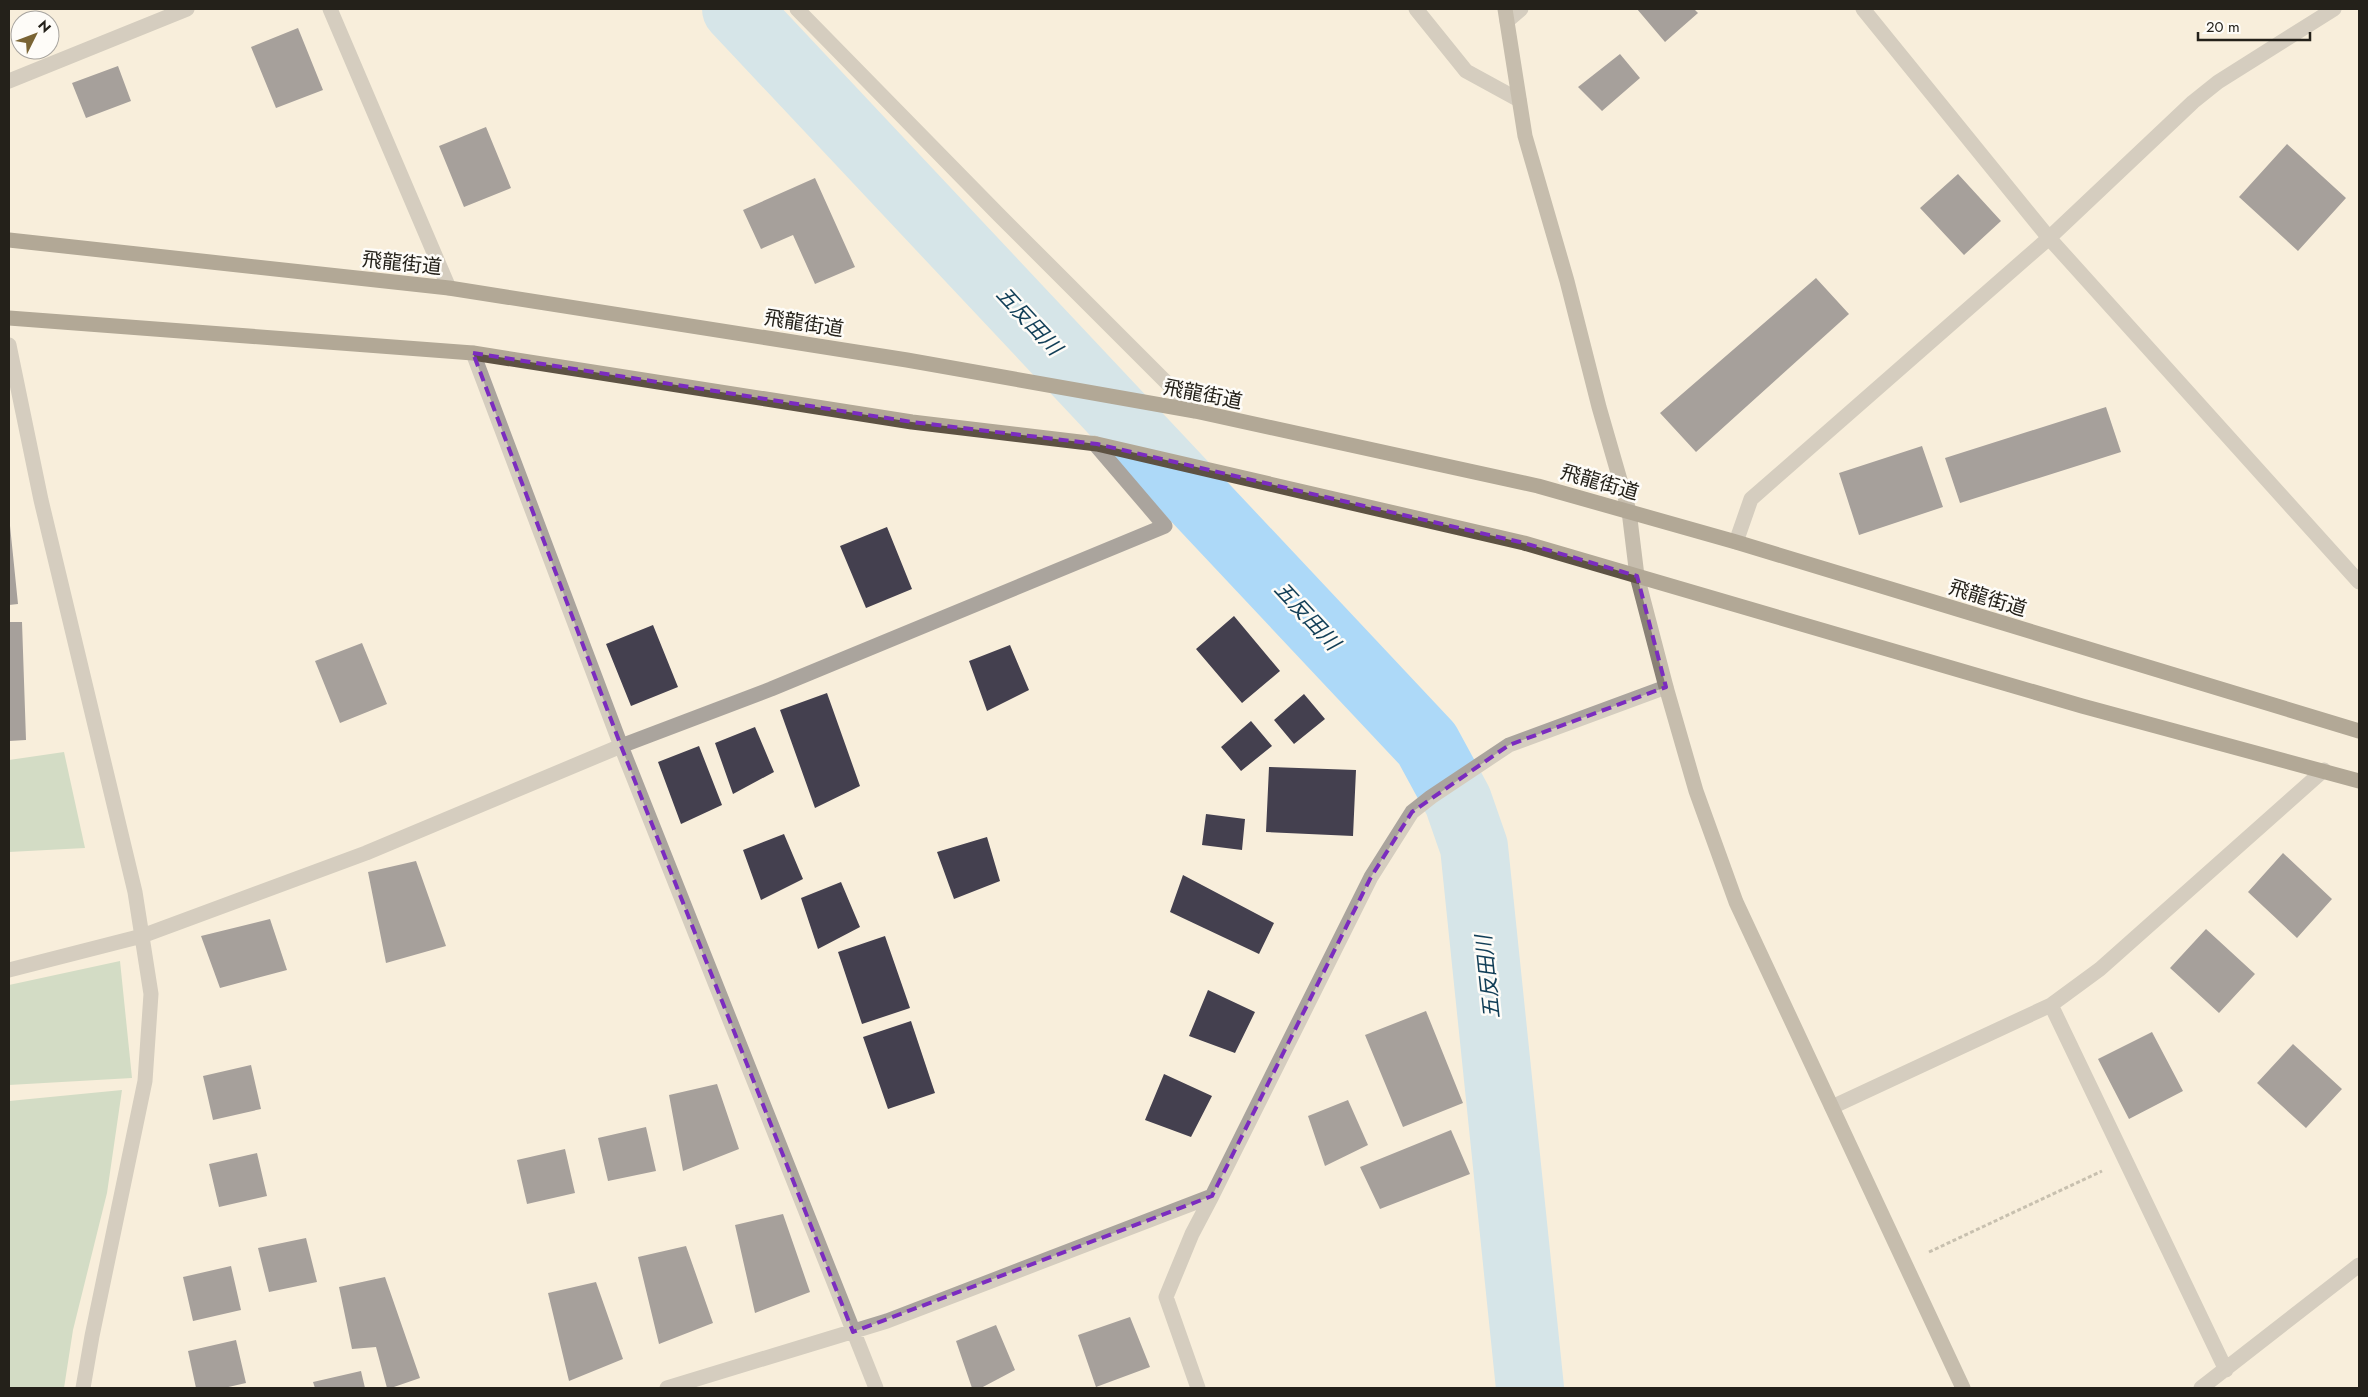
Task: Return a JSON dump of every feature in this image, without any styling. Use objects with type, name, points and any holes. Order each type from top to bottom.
[{"type":"highway","name":"飛龍街道","points":[[9,240],[449,288],[1034,382],[1175,409],[1195,411],[1538,486],[1736,542],[2359,732]]},
{"type":"highway","points":[[9,318],[473,353],[912,422],[1095,444],[1524,543],[2082,706],[2359,781]]},
{"type":"street","points":[[9,81],[187,9]]},
{"type":"street","points":[[330,9],[449,288]]},
{"type":"street","points":[[797,9],[1195,411]]},
{"type":"street","points":[[1416,9],[1466,71],[1519,100]]},
{"type":"street","points":[[1521,9],[1506,15],[1525,136],[1567,281],[1598,406],[1629,512],[1636,576],[1696,791],[1736,902],[1963,1388]]},
{"type":"street","points":[[1863,9],[2049,238],[2359,582]]},
{"type":"street","points":[[1736,542],[1751,499],[2049,238],[2193,102],[2218,82],[2334,9]]},
{"type":"street","points":[[9,345],[41,500],[135,892],[151,994],[145,1080],[83,1388]]},
{"type":"street","points":[[473,353],[621,746],[876,1388]]},
{"type":"street","points":[[9,970],[142,936],[366,853],[621,746],[771,689],[1165,526],[1095,444]]},
{"type":"street","points":[[1198,1388],[1166,1297],[1192,1234],[1371,877],[1412,812],[1431,797],[1509,745],[1666,688]]},
{"type":"street","points":[[1832,1107],[2051,1005],[2100,969],[2324,770]]},
{"type":"street","points":[[2051,1005],[2226,1370]]},
{"type":"street","points":[[667,1388],[888,1321],[1212,1196]]},
{"type":"street","points":[[2201,1388],[2359,1265]]},
{"type":"path","points":[[1905,1263],[2125,1160]]},
{"type":"highlighted area","points":[[473,353],[912,422],[1097,444],[1524,543],[1637,576],[1666,687],[1509,745],[1412,812],[1371,877],[1212,1196],[853,1332],[621,746]]},
{"type":"green space","points":[[64,752],[85,848],[9,852],[9,760]]},
{"type":"green space","points":[[120,961],[132,1078],[9,1085],[9,985]]},
{"type":"green space","points":[[122,1090],[107,1193],[73,1330],[64,1388],[9,1388],[9,1101]]},
{"type":"building","points":[[1637,9],[1694,9],[1698,13],[1665,42]]},
{"type":"building","points":[[298,28],[323,90],[276,108],[251,47]]},
{"type":"building","points":[[1620,54],[1640,78],[1602,111],[1578,87]]},
{"type":"building","points":[[118,66],[131,101],[86,118],[72,83]]},
{"type":"building","points":[[486,127],[511,188],[464,207],[439,146]]},
{"type":"building","points":[[2287,144],[2346,198],[2298,251],[2239,197]]},
{"type":"building","points":[[1958,174],[2001,221],[1964,255],[1920,208]]},
{"type":"building","points":[[815,178],[855,267],[815,284],[793,235],[761,249],[743,210]]},
{"type":"building","points":[[1816,278],[1849,314],[1696,452],[1660,413]]},
{"type":"building","points":[[2106,407],[2121,452],[1960,503],[1945,458]]},
{"type":"building","points":[[1922,446],[1943,507],[1859,535],[1839,473]]},
{"type":"building","points":[[9,516],[18,604],[9,605]]},
{"type":"building","points":[[887,527],[912,589],[866,608],[840,546]]},
{"type":"building","points":[[1234,616],[1280,671],[1242,703],[1196,649]]},
{"type":"building","points":[[9,622],[22,622],[26,740],[9,741]]},
{"type":"building","points":[[653,625],[678,687],[631,706],[606,644]]},
{"type":"building","points":[[362,643],[387,704],[340,723],[315,661]]},
{"type":"building","points":[[1010,645],[1029,690],[987,711],[969,661]]},
{"type":"building","points":[[827,693],[860,786],[815,808],[780,710]]},
{"type":"building","points":[[1304,694],[1325,719],[1294,744],[1274,720]]},
{"type":"building","points":[[1251,721],[1272,746],[1241,771],[1221,747]]},
{"type":"building","points":[[755,727],[774,772],[733,794],[715,743]]},
{"type":"building","points":[[699,746],[722,805],[681,824],[658,762]]},
{"type":"building","points":[[1269,767],[1356,770],[1353,836],[1266,832]]},
{"type":"building","points":[[1206,814],[1245,819],[1242,850],[1202,845]]},
{"type":"building","points":[[784,834],[803,879],[761,900],[743,850]]},
{"type":"building","points":[[987,837],[1000,881],[954,899],[937,852]]},
{"type":"building","points":[[2283,853],[2332,899],[2297,938],[2248,892]]},
{"type":"building","points":[[416,861],[446,946],[386,963],[368,872]]},
{"type":"building","points":[[1183,875],[1274,923],[1259,954],[1170,912]]},
{"type":"building","points":[[841,882],[860,927],[818,949],[801,898]]},
{"type":"building","points":[[270,919],[287,970],[220,988],[201,936]]},
{"type":"building","points":[[2206,929],[2255,974],[2219,1013],[2170,968]]},
{"type":"building","points":[[885,936],[910,1008],[862,1024],[838,952]]},
{"type":"building","points":[[1208,990],[1255,1012],[1235,1053],[1189,1036]]},
{"type":"building","points":[[1426,1011],[1463,1103],[1403,1127],[1365,1035]]},
{"type":"building","points":[[911,1021],[935,1093],[888,1109],[863,1037]]},
{"type":"building","points":[[2152,1032],[2183,1091],[2129,1119],[2098,1059]]},
{"type":"building","points":[[2293,1044],[2342,1089],[2306,1128],[2257,1083]]},
{"type":"building","points":[[251,1065],[261,1109],[213,1120],[203,1076]]},
{"type":"building","points":[[1164,1074],[1212,1096],[1191,1137],[1145,1120]]},
{"type":"building","points":[[717,1084],[739,1149],[683,1171],[669,1095]]},
{"type":"building","points":[[1348,1100],[1368,1145],[1325,1166],[1308,1116]]},
{"type":"building","points":[[646,1127],[656,1171],[608,1181],[598,1138]]},
{"type":"building","points":[[1451,1130],[1470,1174],[1380,1209],[1360,1167]]},
{"type":"building","points":[[565,1149],[575,1193],[527,1204],[517,1160]]},
{"type":"building","points":[[257,1153],[267,1196],[219,1207],[209,1164]]},
{"type":"building","points":[[783,1214],[810,1292],[755,1313],[735,1225]]},
{"type":"building","points":[[306,1238],[317,1282],[269,1292],[258,1248]]},
{"type":"building","points":[[686,1246],[713,1323],[659,1344],[638,1257]]},
{"type":"building","points":[[231,1266],[241,1310],[193,1321],[183,1277]]},
{"type":"building","points":[[385,1277],[420,1378],[391,1388],[387,1388],[376,1347],[352,1349],[339,1287]]},
{"type":"building","points":[[596,1282],[623,1359],[569,1381],[548,1293]]},
{"type":"building","points":[[1130,1317],[1150,1367],[1096,1387],[1078,1335]]},
{"type":"building","points":[[996,1325],[1015,1370],[981,1388],[972,1388],[956,1341]]},
{"type":"building","points":[[236,1340],[246,1383],[224,1388],[196,1388],[188,1351]]},
{"type":"building","points":[[361,1371],[365,1388],[315,1388],[313,1382]]},
{"type":"waterway","name":"五反田川","points":[[736,9],[1427,744],[1458,801],[1474,847],[1530,1388]]}]
